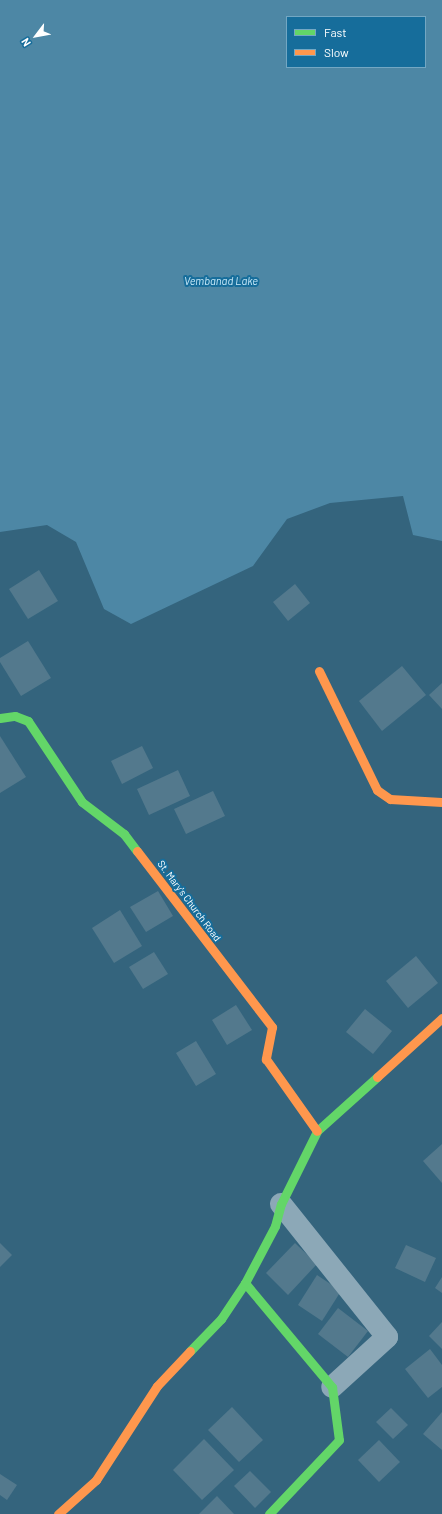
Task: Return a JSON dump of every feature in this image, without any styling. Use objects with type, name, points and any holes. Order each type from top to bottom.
[{"type":"street","points":[[319,671],[377,790],[390,799],[442,802]]},
{"type":"street","name":"St. Mary's Church Road","points":[[0,718],[15,716],[28,721],[82,802],[124,834],[268,1021],[272,1027],[266,1059],[317,1131]]},
{"type":"street","points":[[58,1514],[96,1480],[157,1386],[221,1319],[245,1283],[274,1226],[281,1204],[317,1131],[442,1018]]},
{"type":"street","points":[[281,1204],[387,1337],[332,1387]]},
{"type":"street","points":[[245,1283],[332,1387],[339,1440],[269,1514]]},
{"type":"water","name":"Vembanad Lake","points":[[0,0],[442,0],[442,541],[413,535],[403,496],[330,503],[287,519],[253,566],[131,624],[104,609],[76,542],[47,525],[0,532]]},
{"type":"building","points":[[39,570],[58,601],[28,619],[9,589]]},
{"type":"building","points":[[295,584],[310,603],[288,621],[273,602]]},
{"type":"building","points":[[28,641],[51,678],[21,696],[0,662],[0,658]]},
{"type":"building","points":[[402,666],[426,695],[382,731],[359,701]]},
{"type":"building","points":[[442,683],[442,709],[429,695]]},
{"type":"building","points":[[0,736],[26,777],[0,793]]},
{"type":"building","points":[[142,746],[153,768],[122,784],[111,761]]},
{"type":"building","points":[[178,770],[190,796],[149,815],[137,789]]},
{"type":"building","points":[[213,791],[225,816],[186,834],[174,809]]},
{"type":"building","points":[[158,891],[173,916],[146,932],[130,907]]},
{"type":"building","points":[[120,910],[142,946],[114,963],[92,928]]},
{"type":"building","points":[[154,952],[168,974],[143,989],[129,967]]},
{"type":"building","points":[[416,956],[438,983],[408,1008],[386,981]]},
{"type":"building","points":[[236,1005],[252,1030],[227,1045],[212,1020]]},
{"type":"building","points":[[365,1009],[392,1031],[373,1054],[346,1032]]},
{"type":"building","points":[[196,1041],[216,1074],[196,1086],[176,1053]]},
{"type":"building","points":[[442,1144],[442,1183],[423,1161]]},
{"type":"building","points":[[0,1243],[12,1255],[0,1267]]},
{"type":"building","points":[[295,1243],[317,1264],[288,1295],[266,1273]]},
{"type":"building","points":[[406,1245],[436,1258],[425,1282],[395,1268]]},
{"type":"building","points":[[317,1275],[341,1291],[322,1321],[298,1305]]},
{"type":"building","points":[[442,1277],[442,1293],[435,1288]]},
{"type":"building","points":[[338,1308],[368,1331],[348,1357],[318,1334]]},
{"type":"building","points":[[442,1322],[442,1349],[429,1336]]},
{"type":"building","points":[[430,1349],[442,1365],[442,1387],[428,1398],[405,1369]]},
{"type":"building","points":[[232,1407],[263,1440],[239,1462],[208,1430]]},
{"type":"building","points":[[391,1408],[408,1425],[393,1439],[376,1422]]},
{"type":"building","points":[[442,1412],[442,1450],[423,1434]]},
{"type":"building","points":[[204,1439],[234,1470],[202,1500],[173,1470]]},
{"type":"building","points":[[379,1440],[400,1462],[379,1482],[358,1460]]},
{"type":"building","points":[[250,1471],[271,1492],[255,1508],[234,1486]]},
{"type":"building","points":[[0,1474],[17,1485],[7,1500],[0,1495]]},
{"type":"building","points":[[217,1496],[234,1514],[199,1514]]},
{"type":"traffic: fast","points":[[0,718],[15,716],[28,721],[82,802],[124,834],[137,851]]},
{"type":"traffic: fast","points":[[190,1351],[221,1319],[245,1283],[275,1226],[281,1204],[317,1131],[377,1077]]},
{"type":"traffic: fast","points":[[245,1283],[332,1387],[339,1440],[269,1514]]},
{"type":"traffic: slow","points":[[319,671],[377,790],[390,799],[442,802]]},
{"type":"traffic: slow","points":[[137,851],[272,1027],[266,1059],[317,1131]]},
{"type":"traffic: slow","points":[[377,1077],[442,1018]]},
{"type":"traffic: slow","points":[[58,1514],[96,1480],[157,1386],[190,1351]]}]
